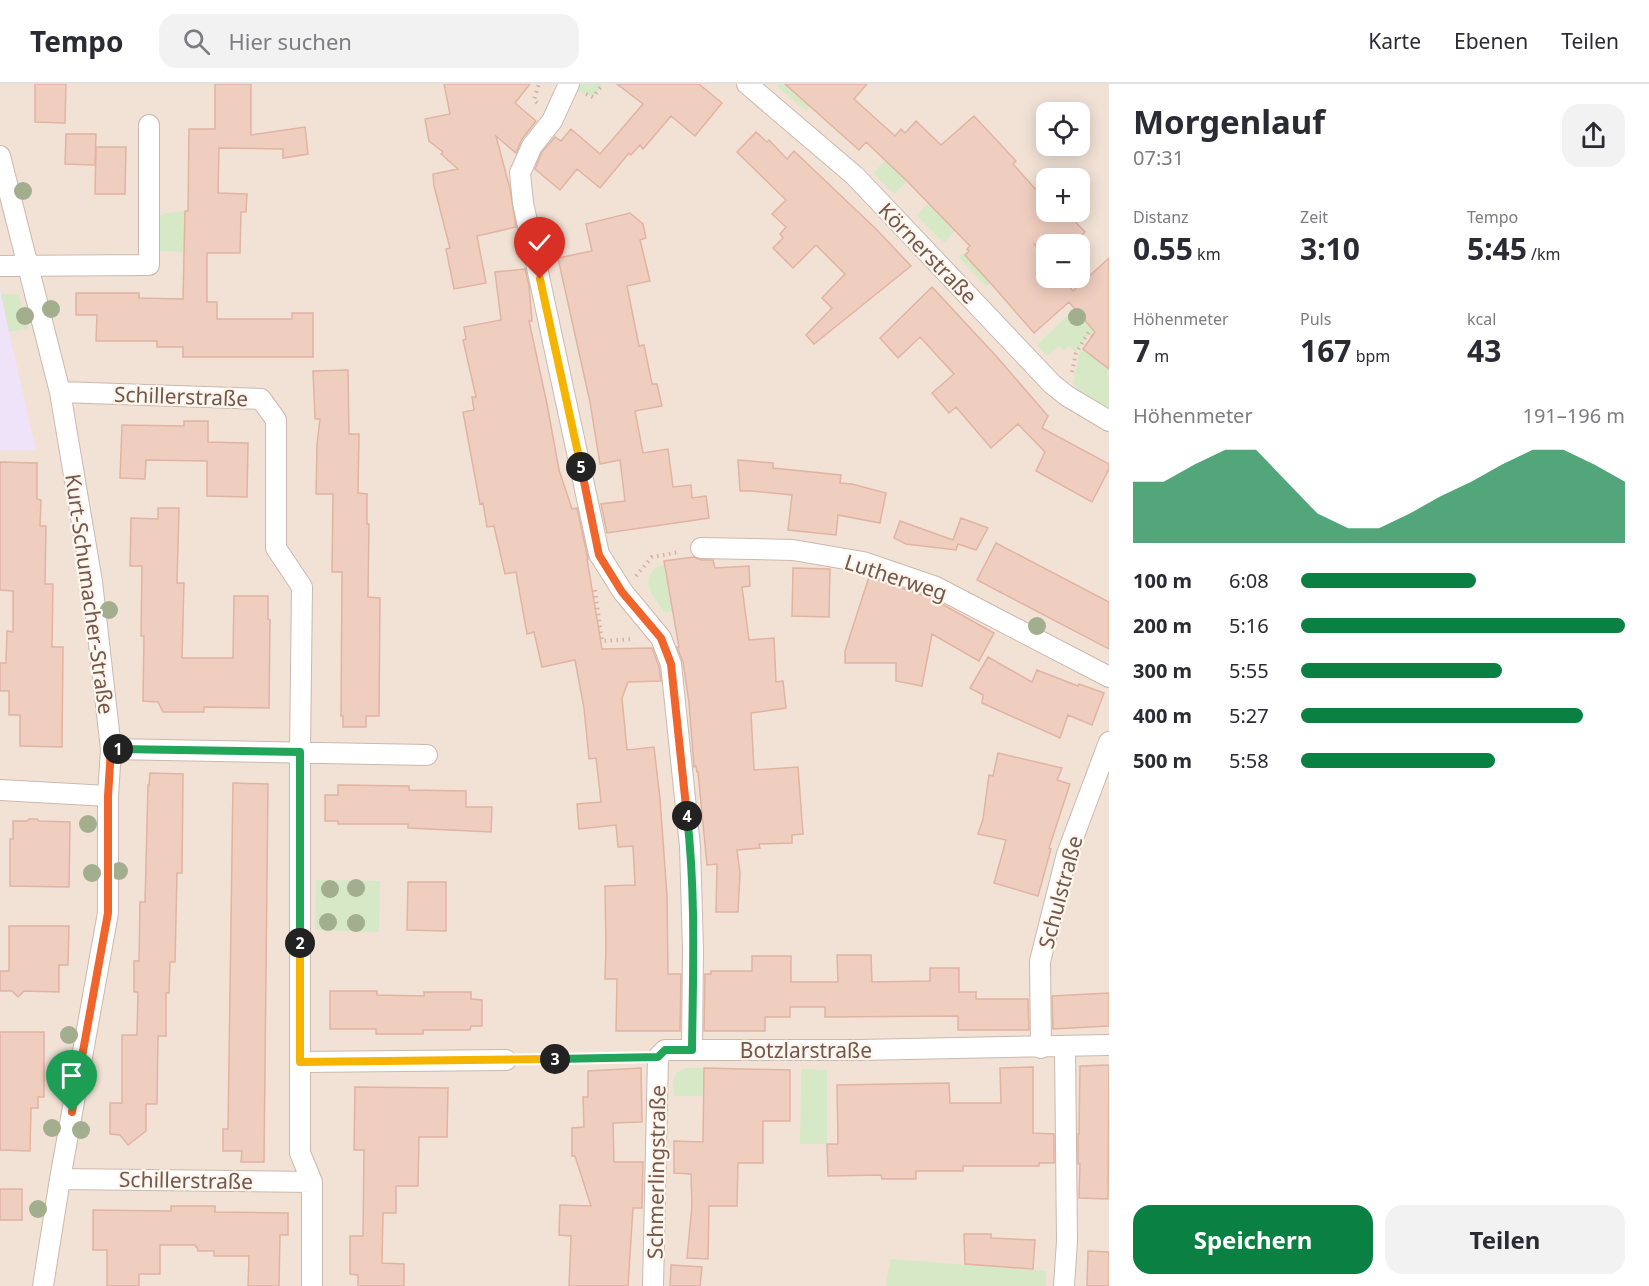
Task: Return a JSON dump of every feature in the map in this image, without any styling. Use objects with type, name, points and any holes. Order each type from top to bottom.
[{"type":"street","name":"Körnerstraße","points":[[747,84],[855,176],[1044,375],[1067,396],[1109,421]]},
{"type":"street","points":[[569,86],[552,121],[532,146],[520,173],[523,203],[591,509],[599,555],[622,592],[661,638],[671,664],[690,846],[693,950],[692,1050]]},
{"type":"street","points":[[0,266],[148,266],[149,124]]},
{"type":"street","name":"Kurt-Schumacher-Straße","points":[[0,156],[60,392],[92,582],[111,749],[108,796],[108,913],[43,1286]]},
{"type":"street","name":"Schillerstraße","points":[[60,392],[261,399],[276,420],[276,548],[302,586],[300,1153],[312,1182],[312,1286]]},
{"type":"street","name":"Lutherweg","points":[[701,548],[793,549],[863,562],[936,586],[1109,677]]},
{"type":"street","name":"Schulstraße","points":[[1041,1048],[1040,961],[1067,854],[1109,742]]},
{"type":"street","points":[[111,749],[427,755]]},
{"type":"street","points":[[0,790],[108,796]]},
{"type":"street","name":"Botzlarstraße","points":[[658,1057],[665,1050],[1041,1048],[1109,1045]]},
{"type":"street","points":[[1064,1286],[1067,1241],[1065,1047]]},
{"type":"street","name":"Schmerlingstraße","points":[[653,1286],[658,1057]]},
{"type":"street","points":[[300,1062],[506,1060]]},
{"type":"street","name":"Schillerstraße","points":[[60,1179],[312,1182]]},
{"type":"path","points":[[1067,396],[1076,353],[1089,332],[1093,336]]},
{"type":"path","points":[[622,592],[652,556],[701,548]]},
{"type":"path","points":[[506,1060],[658,1057]]},
{"type":"shaded area","points":[[0,84],[1109,84],[1109,1286],[0,1286]]},
{"type":"shaded area","points":[[0,289],[9,332],[36,450],[0,450]]},
{"type":"green space","points":[[581,84],[603,84],[593,97],[577,91]]},
{"type":"green space","points":[[785,84],[810,106],[806,111],[775,85]]},
{"type":"green space","points":[[886,160],[907,181],[894,194],[873,173]]},
{"type":"green space","points":[[929,203],[955,231],[944,243],[916,215]]},
{"type":"green space","points":[[185,211],[185,252],[158,251],[158,217],[166,213]]},
{"type":"green space","points":[[963,253],[991,283],[986,287],[959,257]]},
{"type":"green space","points":[[1,294],[18,294],[29,328],[9,332]]},
{"type":"green space","points":[[1075,308],[1106,318],[1093,336],[1089,333],[1076,353],[1069,346],[1064,351],[1059,346],[1046,356],[1037,345]]},
{"type":"green space","points":[[1083,349],[1109,369],[1109,412],[1083,395],[1073,384],[1079,354]]},
{"type":"green space","points":[[664,565],[672,611],[665,613],[653,596],[648,582],[653,570]]},
{"type":"green space","points":[[316,880],[380,881],[379,932],[315,930]]},
{"type":"green space","points":[[685,1068],[704,1068],[704,1096],[674,1096],[673,1081],[676,1073]]},
{"type":"green space","points":[[801,1069],[827,1070],[827,1144],[800,1144]]},
{"type":"green space","points":[[890,1259],[1046,1271],[1046,1286],[886,1286]]},
{"type":"building","points":[[35,84],[66,84],[65,123],[35,122]]},
{"type":"building","points":[[215,84],[251,84],[251,135],[305,127],[308,154],[283,158],[283,149],[219,148],[218,193],[247,194],[246,212],[241,212],[240,253],[207,253],[207,302],[217,302],[217,319],[292,319],[292,313],[313,313],[313,357],[183,357],[183,347],[157,347],[157,341],[96,341],[97,315],[76,315],[76,293],[139,293],[139,298],[183,299],[185,211],[188,211],[189,129],[215,129]]},
{"type":"building","points":[[444,84],[530,84],[515,103],[536,121],[522,139],[516,153],[496,136],[510,189],[516,227],[477,236],[486,283],[454,289],[446,249],[450,248],[433,174],[458,169],[441,154],[443,152],[429,141],[425,119],[450,114]]},
{"type":"building","points":[[617,84],[699,84],[722,103],[695,136],[671,116],[643,149],[640,145],[631,155],[629,153],[600,188],[577,169],[560,190],[535,169],[542,152],[555,137],[561,141],[571,129],[600,154],[643,104]]},
{"type":"building","points":[[785,84],[867,84],[854,99],[895,136],[901,129],[905,133],[916,121],[941,145],[974,116],[1016,161],[1013,164],[1036,190],[1036,222],[1076,222],[1085,232],[1083,234],[1036,234],[1036,244],[1034,244],[1036,246],[1036,288],[1070,288],[1073,291],[1076,288],[1090,288],[1090,275],[1109,258],[1109,369],[1083,349],[1095,332],[1069,302],[1034,333],[965,255],[970,246],[866,142],[859,150]]},
{"type":"building","points":[[756,132],[767,142],[769,140],[787,159],[794,151],[877,230],[911,266],[814,344],[806,335],[832,308],[822,298],[845,274],[816,245],[793,268],[773,248],[783,238],[780,234],[786,227],[772,214],[786,200],[737,152]]},
{"type":"building","points":[[66,134],[96,134],[95,165],[65,164]]},
{"type":"building","points":[[96,147],[126,147],[125,194],[95,194]]},
{"type":"building","points":[[630,213],[643,224],[646,238],[640,240],[650,281],[627,286],[639,346],[644,345],[652,384],[657,384],[662,406],[635,411],[643,453],[668,449],[673,487],[691,485],[692,498],[706,496],[709,518],[607,533],[601,504],[625,501],[620,460],[600,464],[590,402],[558,258],[592,251],[586,224]]},
{"type":"building","points":[[525,269],[532,321],[529,321],[559,470],[572,509],[577,508],[588,559],[602,649],[652,648],[659,667],[661,681],[628,682],[622,698],[627,750],[654,747],[667,896],[668,974],[681,974],[680,1031],[616,1031],[617,979],[605,979],[605,886],[635,885],[633,846],[618,847],[616,825],[579,829],[577,804],[601,802],[596,758],[589,759],[584,708],[575,660],[542,667],[534,632],[527,634],[516,572],[505,574],[494,526],[487,527],[483,503],[480,504],[463,412],[474,410],[472,397],[476,397],[463,340],[466,339],[464,327],[501,320],[495,272]]},
{"type":"building","points":[[932,287],[1048,416],[1042,428],[1109,464],[1109,469],[1092,502],[1036,471],[1045,452],[1018,424],[991,448],[956,407],[949,413],[932,393],[954,374],[920,337],[898,358],[880,338]]},
{"type":"building","points":[[348,370],[349,434],[359,434],[358,493],[367,494],[368,597],[380,598],[379,716],[366,716],[366,727],[343,727],[343,716],[341,716],[342,572],[332,572],[333,494],[316,494],[320,419],[315,419],[313,371]]},
{"type":"building","points":[[184,421],[208,421],[208,442],[248,443],[247,497],[207,496],[207,461],[146,460],[145,479],[120,478],[122,425],[184,426]]},
{"type":"building","points":[[738,460],[773,463],[773,468],[841,475],[840,483],[886,493],[880,523],[838,515],[836,535],[788,530],[792,495],[740,491]]},
{"type":"building","points":[[0,462],[37,463],[37,499],[41,500],[40,526],[46,526],[45,584],[53,584],[52,647],[63,647],[62,747],[20,746],[20,715],[9,715],[9,691],[0,691],[0,663],[6,663],[7,631],[13,632],[13,591],[0,590]]},
{"type":"building","points":[[158,508],[179,508],[177,583],[184,583],[182,658],[233,658],[234,596],[268,596],[269,708],[204,707],[204,712],[163,712],[158,702],[143,701],[142,566],[130,566],[131,518],[158,519]]},
{"type":"building","points":[[961,518],[988,528],[976,550],[958,544],[956,550],[906,544],[894,538],[900,521],[953,540]]},
{"type":"building","points":[[996,543],[1109,602],[1109,649],[977,580]]},
{"type":"building","points":[[694,557],[701,560],[713,560],[715,568],[749,566],[750,586],[742,587],[749,640],[774,638],[776,682],[783,681],[786,708],[751,713],[754,770],[798,767],[803,834],[792,835],[792,843],[759,844],[760,848],[737,850],[740,873],[738,912],[716,912],[717,864],[707,865],[698,772],[696,766],[694,767],[689,703],[683,662],[677,647],[679,647],[664,561]]},
{"type":"building","points":[[793,568],[830,569],[829,617],[792,616]]},
{"type":"building","points":[[869,577],[931,598],[994,633],[979,661],[932,634],[922,686],[896,681],[896,663],[845,663],[845,651]]},
{"type":"building","points":[[988,657],[1032,682],[1037,670],[1078,686],[1079,684],[1104,693],[1092,725],[1068,715],[1060,738],[982,703],[983,695],[970,688]]},
{"type":"building","points":[[998,753],[1062,768],[1057,780],[1070,784],[1049,848],[1051,849],[1038,896],[994,883],[1006,840],[978,834],[983,819],[989,775],[993,776]]},
{"type":"building","points":[[150,773],[183,774],[182,873],[177,873],[175,962],[170,962],[169,993],[166,993],[166,1036],[158,1036],[157,1104],[146,1104],[146,1131],[128,1145],[120,1135],[110,1134],[110,1103],[122,1103],[122,1035],[137,1035],[138,992],[134,992],[134,961],[139,961],[140,902],[145,902]]},
{"type":"building","points":[[233,783],[268,784],[264,1162],[241,1162],[242,1151],[223,1151],[223,1129],[228,1129]]},
{"type":"building","points":[[338,785],[409,786],[409,790],[466,791],[466,807],[492,807],[491,832],[408,828],[408,824],[338,824],[338,821],[325,821],[325,795],[338,795]]},
{"type":"building","points":[[29,819],[70,822],[69,887],[10,886],[10,839],[13,839],[13,821]]},
{"type":"building","points":[[408,882],[446,882],[446,931],[407,930]]},
{"type":"building","points":[[9,926],[69,926],[68,965],[59,965],[59,992],[24,991],[18,997],[12,991],[0,991],[0,971],[9,971]]},
{"type":"building","points":[[837,955],[871,955],[872,982],[930,981],[930,968],[959,968],[959,992],[976,992],[976,999],[1028,999],[1029,1030],[958,1030],[958,1016],[825,1017],[825,1007],[790,1007],[790,1017],[765,1017],[765,1031],[704,1031],[705,974],[711,974],[711,971],[752,971],[752,956],[791,956],[791,982],[838,982]]},
{"type":"building","points":[[330,991],[377,991],[377,995],[424,996],[424,992],[471,992],[471,999],[482,1000],[482,1026],[471,1026],[470,1030],[423,1030],[423,1034],[376,1034],[376,1029],[330,1029]]},
{"type":"building","points":[[1109,993],[1109,1026],[1053,1029],[1052,996]]},
{"type":"building","points":[[0,1032],[44,1032],[44,1097],[38,1097],[38,1108],[31,1108],[30,1151],[0,1150]]},
{"type":"building","points":[[1109,1065],[1108,1199],[1079,1198],[1080,1066]]},
{"type":"building","points":[[1033,1067],[1033,1133],[1054,1134],[1054,1163],[1039,1163],[1039,1166],[963,1166],[963,1171],[916,1171],[916,1179],[882,1179],[881,1175],[828,1176],[827,1144],[838,1144],[837,1085],[949,1083],[950,1103],[1001,1103],[1000,1068]]},
{"type":"building","points":[[641,1068],[642,1122],[613,1123],[614,1162],[643,1162],[642,1208],[633,1208],[628,1286],[569,1286],[571,1236],[559,1235],[560,1205],[591,1206],[575,1156],[572,1156],[572,1128],[584,1127],[583,1097],[588,1097],[588,1071]]},
{"type":"building","points":[[704,1068],[790,1070],[790,1121],[763,1121],[763,1163],[738,1163],[737,1206],[709,1206],[708,1259],[687,1258],[692,1206],[691,1174],[674,1173],[674,1141],[703,1142]]},
{"type":"building","points":[[355,1087],[448,1088],[447,1137],[419,1137],[418,1186],[396,1186],[396,1213],[383,1213],[382,1263],[404,1264],[404,1286],[358,1286],[358,1275],[350,1274],[350,1236],[363,1236],[364,1150],[354,1150]]},
{"type":"building","points":[[0,1189],[22,1189],[22,1220],[0,1220]]},
{"type":"building","points":[[171,1206],[215,1206],[215,1212],[288,1213],[288,1235],[280,1235],[279,1286],[248,1286],[249,1256],[214,1256],[214,1251],[198,1251],[195,1245],[160,1245],[160,1274],[139,1274],[139,1286],[107,1286],[107,1250],[93,1250],[93,1210],[171,1211]]},
{"type":"building","points":[[964,1234],[991,1234],[991,1238],[1035,1240],[1033,1269],[965,1264]]},
{"type":"building","points":[[1088,1251],[1109,1252],[1109,1286],[1087,1286]]},
{"type":"building","points":[[671,1265],[702,1267],[700,1286],[670,1286]]},
{"type":"route","points":[[72,1112],[108,913],[108,796],[111,749],[300,752],[300,1062],[658,1057],[665,1050],[692,1050],[693,950],[690,846],[671,664],[661,638],[622,592],[599,555],[540,279]]}]
